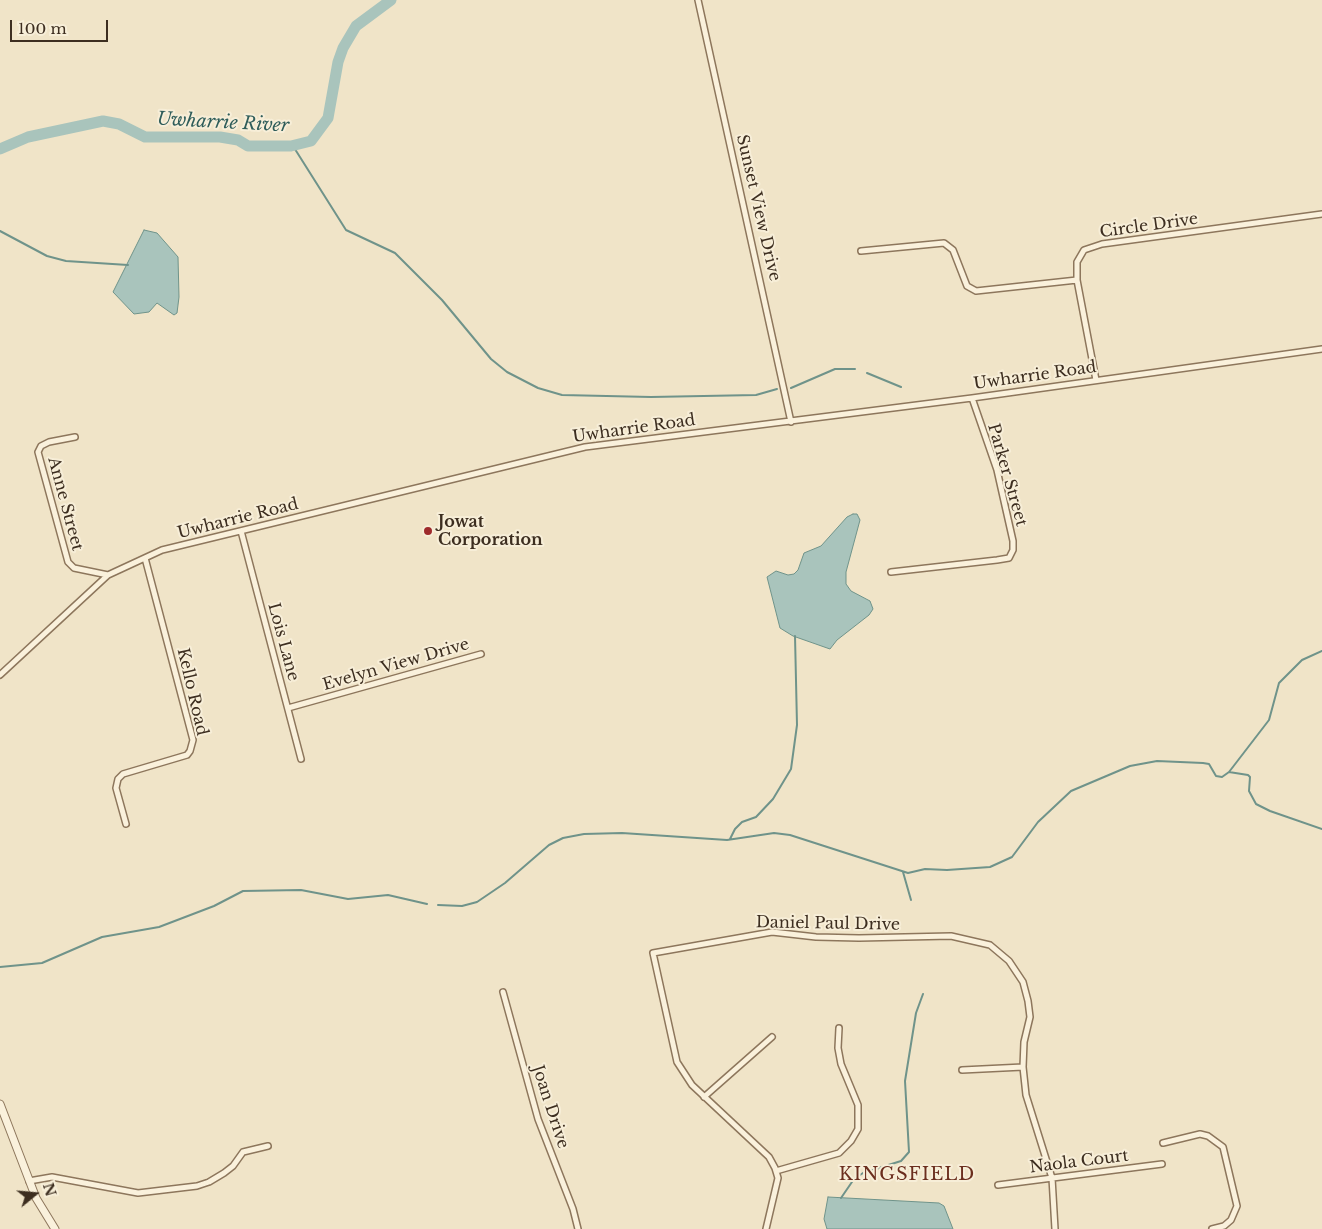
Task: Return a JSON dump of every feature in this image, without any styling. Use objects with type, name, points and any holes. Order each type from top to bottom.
[{"type":"street","name":"Sunset View Drive","points":[[698,0],[791,422]]},
{"type":"street","name":"Circle Drive","points":[[1096,380],[1077,280],[1079,257],[1084,250],[1092,246],[1322,214]]},
{"type":"street","points":[[861,251],[944,243],[954,250],[967,286],[976,291],[1077,280]]},
{"type":"street","name":"Uwharrie Road","points":[[0,675],[108,575],[162,550],[585,447],[972,398],[1322,349]]},
{"type":"street","name":"Parker Street","points":[[891,572],[1009,558],[1013,550],[1013,541],[996,470],[972,398]]},
{"type":"street","name":"Anne Street","points":[[75,437],[49,442],[41,446],[38,452],[68,562],[74,568],[108,575]]},
{"type":"street","name":"Lois Lane","points":[[241,531],[301,759]]},
{"type":"street","name":"Kello Road","points":[[126,824],[116,782],[123,774],[187,755],[193,740],[145,558]]},
{"type":"street","name":"Evelyn View Drive","points":[[288,708],[481,654]]},
{"type":"street","name":"Daniel Paul Drive","points":[[776,1171],[769,1157],[692,1085],[677,1062],[653,953],[772,932],[850,938],[951,936],[990,945],[1009,961],[1023,982],[1030,1017],[1024,1042],[1023,1067],[1026,1095],[1052,1178],[1055,1229]]},
{"type":"street","name":"Joan Drive","points":[[503,992],[538,1119],[573,1209],[578,1229]]},
{"type":"street","points":[[766,1229],[778,1178],[776,1171],[839,1153],[851,1142],[858,1129],[858,1105],[840,1064],[838,1048],[839,1028]]},
{"type":"street","points":[[704,1097],[772,1037]]},
{"type":"street","points":[[962,1070],[1023,1067]]},
{"type":"street","points":[[0,1104],[36,1198],[55,1229]]},
{"type":"street","points":[[1163,1143],[1200,1134],[1208,1136],[1223,1147],[1237,1206],[1231,1220],[1224,1226],[1212,1229]]},
{"type":"street","points":[[29,1181],[52,1177],[138,1193],[197,1186],[209,1182],[224,1173],[237,1161],[243,1152],[268,1146]]},
{"type":"street","name":"Naola Court","points":[[998,1185],[1162,1164]]},
{"type":"water","points":[[144,230],[157,233],[178,257],[179,297],[177,313],[174,315],[157,303],[149,312],[134,314],[113,292]]},
{"type":"water","points":[[857,514],[860,520],[846,572],[846,584],[851,591],[870,601],[873,609],[869,615],[837,640],[830,649],[793,636],[780,628],[767,577],[776,571],[788,575],[794,574],[798,570],[804,553],[821,546],[847,517]]},
{"type":"water","points":[[828,1197],[939,1203],[944,1206],[953,1229],[827,1229],[824,1219]]},
{"type":"waterway","name":"Uwharrie River","points":[[0,149],[28,137],[103,121],[119,124],[145,137],[220,137],[238,140],[248,146],[291,146],[311,141],[328,118],[338,62],[343,48],[356,26],[391,0]]},
{"type":"waterway","points":[[293,146],[346,230],[395,253],[442,300],[491,359],[507,372],[538,388],[562,395],[651,397],[756,395],[777,389]]},
{"type":"waterway","points":[[0,231],[47,256],[66,261],[128,265]]},
{"type":"waterway","points":[[791,388],[835,369],[855,369]]},
{"type":"waterway","points":[[867,373],[901,387]]},
{"type":"waterway","points":[[730,839],[735,829],[742,822],[756,817],[773,799],[791,769],[797,725],[795,636]]},
{"type":"waterway","points":[[438,905],[462,906],[477,902],[505,883],[549,845],[563,838],[584,834],[622,833],[727,840],[774,833],[790,835],[908,873],[925,869],[947,870],[990,867],[1012,857],[1038,822],[1071,791],[1130,766],[1157,761],[1203,763],[1209,764],[1216,776],[1222,777],[1229,772],[1269,720],[1279,683],[1302,660],[1322,651]]},
{"type":"waterway","points":[[1229,772],[1250,777],[1249,791],[1256,804],[1270,811],[1322,829]]},
{"type":"waterway","points":[[903,872],[911,900]]},
{"type":"waterway","points":[[0,967],[42,963],[102,937],[159,927],[214,906],[243,891],[301,890],[348,899],[388,895],[427,904]]},
{"type":"waterway","points":[[841,1198],[854,1179],[863,1173],[901,1161],[909,1152],[905,1081],[916,1013],[923,994]]},
{"type":"place","name":"Jowat Corporation","points":[[428,531]]},
{"type":"district","name":"KINGSFIELD","points":[[907,1175]]}]
